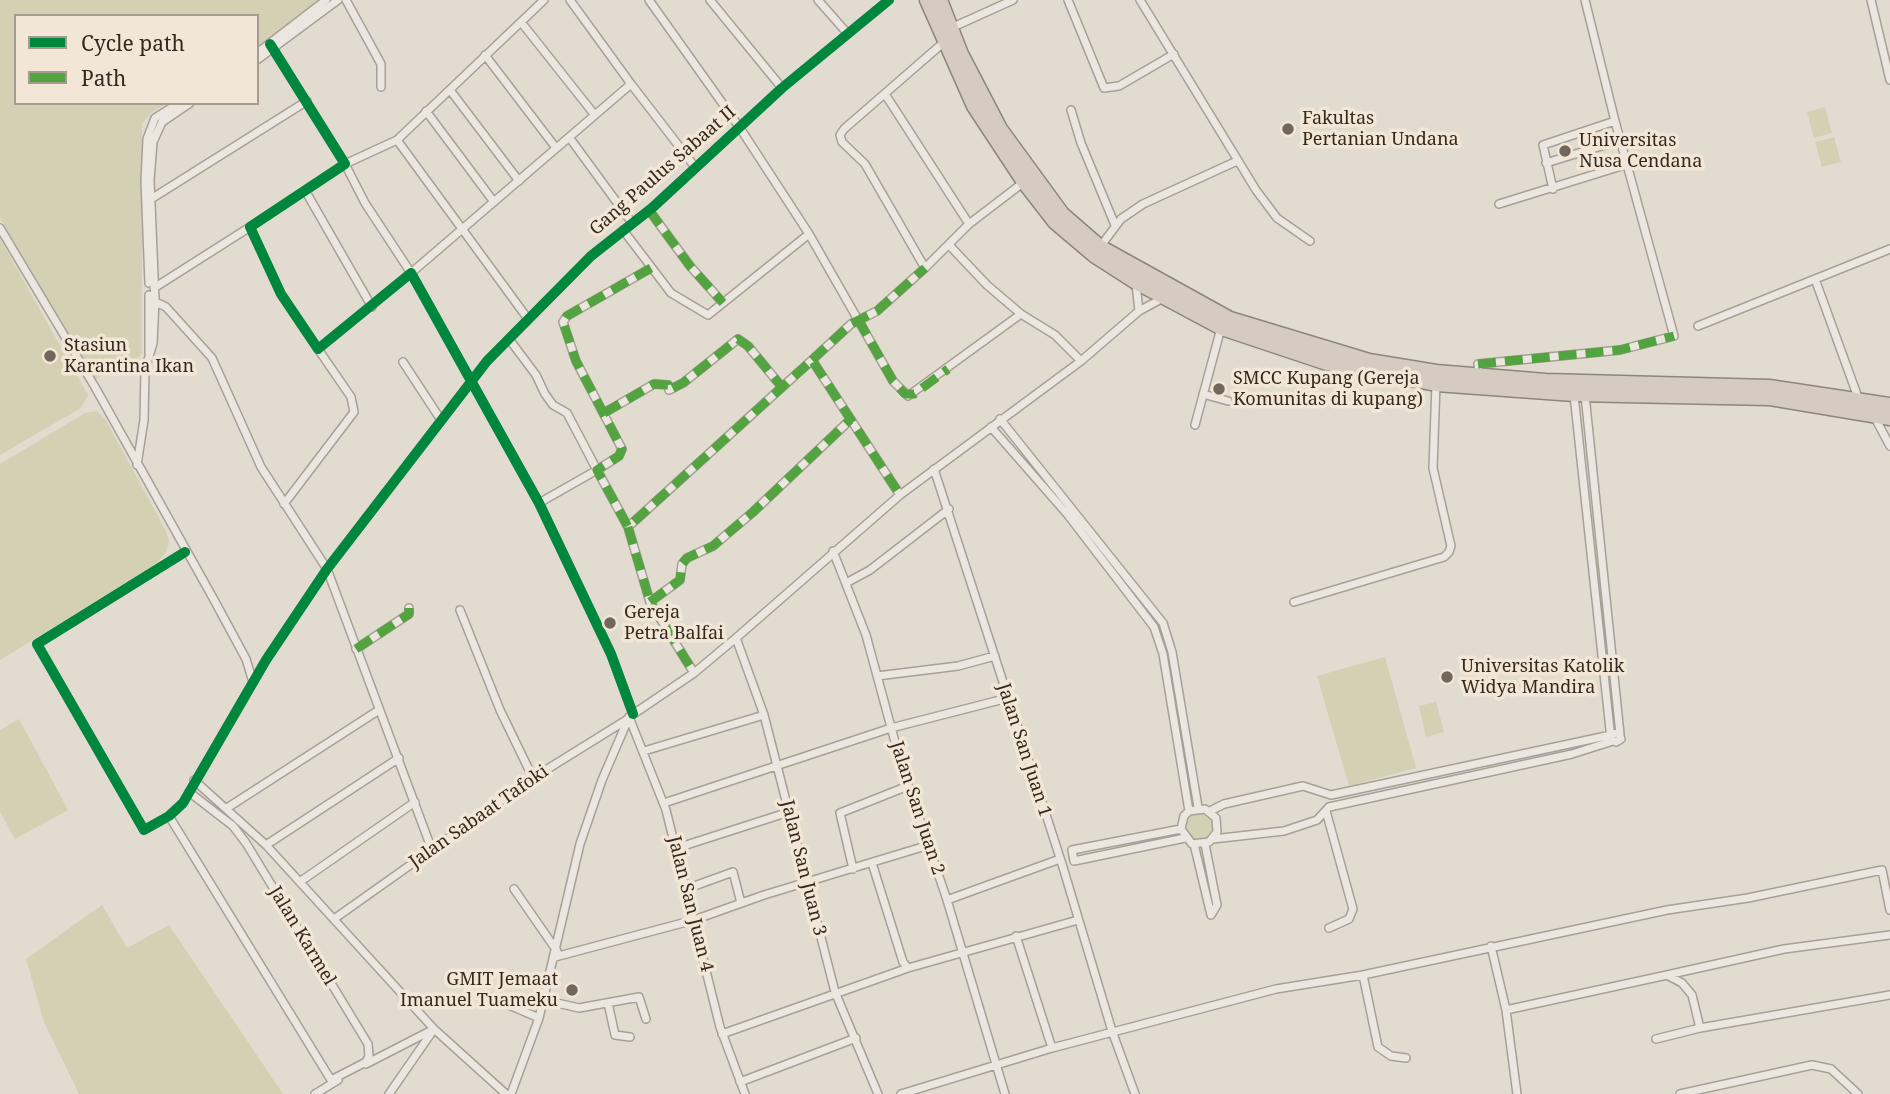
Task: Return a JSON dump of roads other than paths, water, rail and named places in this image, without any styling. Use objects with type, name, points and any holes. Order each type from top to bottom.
[{"type":"highway","points":[[927,0],[943,43],[974,106],[1024,182],[1055,222],[1074,240],[1163,298],[1222,328],[1252,332]]},
{"type":"highway","points":[[940,0],[979,92],[1028,171],[1062,214],[1100,247],[1252,332],[1327,363],[1436,378],[1580,394],[1770,398],[1890,418]]},
{"type":"highway","points":[[1436,378],[1479,376],[1769,387],[1890,405]]},
{"type":"street","points":[[259,58],[326,0]]},
{"type":"street","points":[[259,52],[272,47],[338,0]]},
{"type":"street","points":[[346,0],[381,64],[381,88]]},
{"type":"street","points":[[152,294],[345,164],[397,140],[544,0]]},
{"type":"street","points":[[570,0],[695,167]]},
{"type":"street","points":[[649,0],[740,128],[809,234],[893,381],[908,396],[1021,314]]},
{"type":"street","points":[[710,0],[782,88]]},
{"type":"street","points":[[818,0],[847,33]]},
{"type":"street","name":"Gang Paulus Sabaat II","points":[[169,816],[189,792],[253,682],[327,569],[472,380],[591,256],[649,210],[782,88],[889,0]]},
{"type":"street","points":[[950,28],[1013,0]]},
{"type":"street","points":[[1068,0],[1104,88],[1119,86],[1174,54]]},
{"type":"street","points":[[1140,0],[1237,161],[1277,218],[1310,241]]},
{"type":"street","points":[[1479,376],[1478,364],[1620,350],[1674,336],[1585,0]]},
{"type":"street","points":[[1871,0],[1890,80]]},
{"type":"street","points":[[521,22],[594,114]]},
{"type":"street","points":[[925,268],[865,164],[841,139],[844,129],[943,43]]},
{"type":"street","name":"Jalan San Juan 4","points":[[272,47],[345,164],[365,203],[411,273],[472,380],[539,503],[611,654],[630,717],[664,803],[722,1034],[745,1094]]},
{"type":"street","points":[[485,55],[556,148]]},
{"type":"street","points":[[318,349],[372,307],[631,84]]},
{"type":"street","points":[[450,90],[519,181]]},
{"type":"street","points":[[885,94],[969,224]]},
{"type":"street","points":[[151,199],[307,101]]},
{"type":"street","points":[[175,105],[155,118],[148,139],[145,181],[152,294],[212,358],[261,467],[327,569],[432,850]]},
{"type":"street","points":[[137,465],[149,354],[153,343],[151,199],[156,130],[162,122],[187,105]]},
{"type":"street","points":[[1071,110],[1081,144],[1115,225]]},
{"type":"street","points":[[426,111],[494,202]]},
{"type":"street","points":[[1553,188],[1542,148],[1545,144],[1615,121]]},
{"type":"street","points":[[569,137],[632,223]]},
{"type":"street","points":[[397,140],[528,319]]},
{"type":"street","points":[[1546,163],[1620,140]]},
{"type":"street","points":[[1100,247],[1115,225],[1143,204],[1237,161]]},
{"type":"street","points":[[1499,204],[1628,164]]},
{"type":"street","points":[[628,527],[781,386],[858,319],[877,311],[969,224],[1024,182]]},
{"type":"street","points":[[306,192],[372,307]]},
{"type":"street","points":[[649,210],[685,260],[723,303]]},
{"type":"street","points":[[250,227],[281,294],[351,397],[354,412],[284,504]]},
{"type":"street","points":[[0,228],[246,659],[253,682]]},
{"type":"street","points":[[623,230],[671,293],[703,314],[713,313],[809,234]]},
{"type":"street","points":[[949,245],[986,285],[1021,314],[1055,335],[1081,361]]},
{"type":"street","points":[[1698,326],[1890,249]]},
{"type":"street","points":[[539,503],[597,470],[622,452],[570,348],[563,322],[571,313],[651,268]]},
{"type":"street","points":[[1815,279],[1859,401]]},
{"type":"street","points":[[1136,282],[1139,311]]},
{"type":"street","name":"Jalan Sabaat Tafoki","points":[[334,919],[533,778],[694,673],[900,495],[1081,361],[1139,311],[1163,298]]},
{"type":"street","points":[[1195,425],[1222,328]]},
{"type":"street","points":[[604,413],[654,384],[668,385],[669,390],[683,383],[741,338],[781,386]]},
{"type":"street","points":[[509,339],[525,358],[551,402],[567,413],[628,527],[650,602],[694,673]]},
{"type":"street","points":[[812,360],[900,495]]},
{"type":"street","points":[[403,362],[441,420]]},
{"type":"street","points":[[1294,602],[1444,557],[1449,552],[1451,546],[1433,468],[1436,378]]},
{"type":"street","points":[[1203,394],[1227,401]]},
{"type":"street","points":[[1580,394],[1594,576],[1614,736]]},
{"type":"street","points":[[1580,394],[1604,576],[1614,736]]},
{"type":"street","points":[[1874,415],[1890,446]]},
{"type":"street","points":[[1000,419],[1163,623],[1172,652],[1198,807]]},
{"type":"street","points":[[650,602],[680,580],[683,562],[713,546],[753,512],[850,420]]},
{"type":"street","points":[[991,427],[1131,593],[1154,627],[1163,654],[1189,811]]},
{"type":"street","name":"Jalan San Juan 1","points":[[934,469],[1060,859],[1112,1031],[1135,1094]]},
{"type":"street","points":[[1045,489],[1053,483]]},
{"type":"street","points":[[846,583],[870,570],[949,509]]},
{"type":"street","name":"Jalan San Juan 2","points":[[833,551],[877,677],[908,786],[999,1065],[1005,1094]]},
{"type":"street","points":[[169,816],[144,830],[37,644],[185,552]]},
{"type":"street","points":[[1594,576],[1604,576]]},
{"type":"street","points":[[356,649],[409,614],[409,608]]},
{"type":"street","points":[[460,610],[500,710],[533,778]]},
{"type":"street","name":"Jalan San Juan 3","points":[[736,638],[764,715],[835,992],[878,1094]]},
{"type":"street","points":[[877,677],[958,666],[995,656]]},
{"type":"street","points":[[664,803],[891,728],[1008,698]]},
{"type":"street","points":[[227,808],[379,710]]},
{"type":"street","points":[[644,751],[764,715]]},
{"type":"street","points":[[194,780],[227,808],[301,881],[434,1029],[508,1094],[539,1018],[580,844],[602,780],[630,717]]},
{"type":"street","points":[[1614,736],[1572,754],[1329,807],[1317,820],[1304,827],[1250,838],[1213,839],[1205,844],[1194,844],[1185,838],[1181,829],[1184,816],[1198,807],[1210,811],[1240,799],[1303,786],[1331,795],[1614,736]]},
{"type":"street","points":[[1179,750],[1189,748]]},
{"type":"street","points":[[266,845],[399,758]]},
{"type":"street","points":[[853,869],[840,813],[908,786]]},
{"type":"street","name":"Jalan Karmel","points":[[169,816],[331,1080],[366,1062],[369,1056],[368,1044],[237,831],[189,792]]},
{"type":"street","points":[[301,881],[415,802]]},
{"type":"street","points":[[677,848],[789,811]]},
{"type":"street","points":[[1210,811],[1218,827],[1213,839]]},
{"type":"street","points":[[1326,811],[1353,909],[1349,919],[1329,928]]},
{"type":"street","points":[[1181,829],[1072,850],[1074,861],[1185,838]]},
{"type":"street","points":[[1136,836],[1138,846]]},
{"type":"street","points":[[1194,844],[1211,915],[1217,905],[1205,844]]},
{"type":"street","points":[[556,954],[694,920],[806,882],[929,845]]},
{"type":"street","points":[[947,900],[1060,859]]},
{"type":"street","points":[[872,863],[903,962],[908,968]]},
{"type":"street","points":[[901,1094],[1112,1031],[1276,989],[1363,975],[1492,946],[1882,870],[1890,910]]},
{"type":"street","points":[[685,889],[733,872],[741,903]]},
{"type":"street","points":[[514,889],[556,954]]},
{"type":"street","points":[[722,1034],[908,968],[1078,920]]},
{"type":"street","points":[[1016,936],[1052,1048]]},
{"type":"street","points":[[1506,1010],[1784,949],[1890,936]]},
{"type":"street","points":[[1492,946],[1506,1010],[1517,1094]]},
{"type":"street","points":[[1363,975],[1377,1047],[1391,1056],[1406,1058]]},
{"type":"street","points":[[1667,975],[1682,983],[1692,995],[1700,1028]]},
{"type":"street","points":[[1656,1040],[1700,1028],[1890,995]]},
{"type":"street","points":[[488,996],[539,1018]]},
{"type":"street","points":[[544,1000],[579,1007],[639,996],[646,1019]]},
{"type":"street","points":[[608,1003],[615,1034],[630,1037]]},
{"type":"street","points":[[315,1094],[434,1029]]},
{"type":"street","points":[[389,1094],[434,1029]]},
{"type":"street","points":[[740,1082],[856,1038]]},
{"type":"street","points":[[1680,1094],[1812,1065],[1831,1069],[1858,1094]]},
{"type":"place","name":"Fakultas Pertanian Undana","points":[[1288,129]]},
{"type":"place","name":"Universitas Nusa Cendana","points":[[1565,151]]},
{"type":"place","name":"Stasiun Karantina Ikan","points":[[50,356]]},
{"type":"place","name":"SMCC Kupang (Gereja Komunitas di kupang)","points":[[1219,389]]},
{"type":"place","name":"Gereja Petra Balfai","points":[[610,623]]},
{"type":"place","name":"Universitas Katolik Widya Mandira","points":[[1447,677]]},
{"type":"place","name":"GMIT Jemaat Imanuel Tuameku","points":[[572,990]]}]
